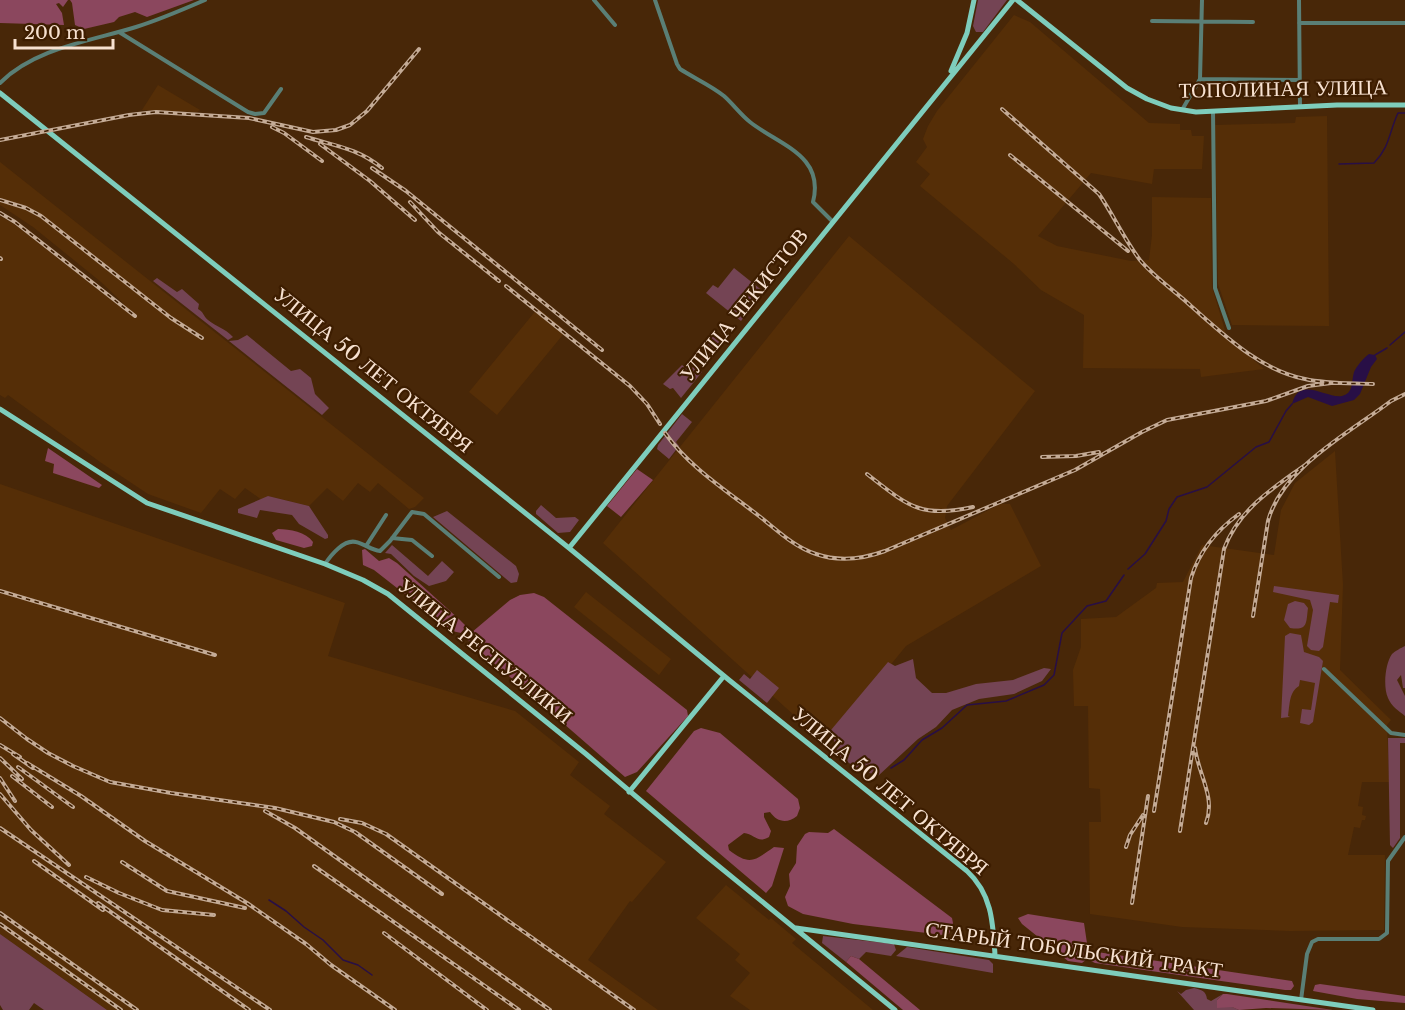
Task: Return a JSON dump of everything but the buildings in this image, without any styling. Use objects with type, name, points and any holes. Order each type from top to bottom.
[{"type":"main road","points":[[945,83],[967,33],[974,0]]},
{"type":"main road","name":"ТОПОЛИНАЯ УЛИЦА","points":[[945,83],[1015,0],[1127,88],[1147,99],[1182,110],[1405,105]]},
{"type":"main road","points":[[967,33],[976,40],[981,39]]},
{"type":"main road","name":"УЛИЦА ЧЕКИСТОВ","points":[[569,548],[945,83]]},
{"type":"main road","name":"УЛИЦА 50 ЛЕТ ОКТЯБРЯ","points":[[0,93],[569,548],[974,877],[983,890],[991,910],[995,955]]},
{"type":"main road","name":"УЛИЦА РЕСПУБЛИКИ","points":[[0,409],[132,496],[325,564],[363,580],[405,606],[895,1010]]},
{"type":"main road","points":[[629,792],[724,676]]},
{"type":"main road","name":"СТАРЫЙ ТОБОЛЬСКИЙ ТРАКТ","points":[[794,928],[995,955],[1359,1010]]},
{"type":"main road","points":[[821,949],[817,937],[820,932],[825,931]]},
{"type":"main road","name":"СТАРЫЙ ТОБОЛЬСКИЙ ТРАКТ","points":[[1348,1008],[1373,1010]]},
{"type":"street","points":[[0,83],[22,65],[41,57],[143,25],[205,0]]},
{"type":"street","points":[[594,0],[615,25]]},
{"type":"street","points":[[655,0],[680,69],[723,96],[750,122],[804,159],[816,183],[813,202],[833,222]]},
{"type":"street","points":[[1182,110],[1200,80],[1202,0]]},
{"type":"street","points":[[1299,0],[1300,107]]},
{"type":"street","points":[[1152,21],[1254,22]]},
{"type":"street","points":[[1299,23],[1405,23]]},
{"type":"street","points":[[119,32],[248,112],[264,113],[281,89]]},
{"type":"street","points":[[1200,80],[1300,81]]},
{"type":"street","points":[[1213,111],[1215,288],[1229,328]]},
{"type":"street","points":[[325,564],[335,552],[349,542],[356,542],[380,551],[412,512],[424,514],[499,577]]},
{"type":"street","points":[[366,546],[386,515]]},
{"type":"street","points":[[392,538],[412,540],[432,556]]},
{"type":"street","points":[[1324,669],[1391,733],[1405,735]]},
{"type":"street","points":[[1301,1001],[1307,954],[1312,942],[1318,939],[1379,939],[1387,933],[1388,861],[1405,837]]},
{"type":"shaded area","points":[[0,0],[68,0],[63,7],[59,3],[56,4],[62,13],[64,25],[0,23]]},
{"type":"shaded area","points":[[70,0],[194,0],[147,17],[135,12],[119,17],[114,22],[84,29],[75,25]]},
{"type":"shaded area","points":[[978,0],[1007,0],[983,32],[976,32],[973,26]]},
{"type":"shaded area","points":[[1014,15],[1030,22],[1149,123],[1180,124],[1180,130],[1191,130],[1192,136],[1204,136],[1202,169],[1154,169],[1152,184],[1091,173],[1038,236],[1057,246],[1131,261],[1149,260],[1152,235],[1152,197],[1211,198],[1212,287],[1227,337],[1264,369],[1201,377],[1200,369],[1083,368],[1084,315],[1041,290],[1014,264],[920,186],[930,174],[916,162],[927,147],[923,139],[928,126],[937,111]]},
{"type":"shaded area","points":[[158,85],[200,110],[197,112],[142,110]]},
{"type":"shaded area","points":[[1327,116],[1329,326],[1232,325],[1218,284],[1215,125],[1295,123],[1296,117]]},
{"type":"shaded area","points":[[0,162],[424,498],[415,507],[409,509],[378,483],[370,492],[358,483],[343,501],[327,488],[309,506],[268,496],[262,500],[245,488],[235,499],[220,489],[201,513],[148,494],[8,395],[5,398],[0,395],[0,216],[14,224],[121,307],[124,304],[101,282],[33,227],[0,205]]},
{"type":"shaded area","points":[[849,236],[1035,391],[947,506],[945,518],[951,530],[1000,504],[1010,504],[1041,566],[906,646],[826,744],[603,543]]},
{"type":"shaded area","points":[[734,268],[764,292],[741,321],[706,293],[713,285],[718,288]]},
{"type":"shaded area","points":[[157,278],[177,292],[182,289],[199,304],[198,309],[206,319],[233,337],[228,340],[153,281]]},
{"type":"shaded area","points":[[538,308],[566,331],[497,415],[469,392]]},
{"type":"shaded area","points":[[715,333],[725,342],[704,368],[700,363],[703,352]]},
{"type":"shaded area","points":[[247,335],[291,371],[300,369],[311,378],[315,394],[329,408],[322,415],[229,341],[238,340]]},
{"type":"shaded area","points":[[1369,354],[1375,355],[1377,359],[1371,367],[1360,394],[1354,400],[1332,406],[1308,397],[1292,404],[1296,395],[1307,390],[1336,396],[1346,395],[1350,390],[1355,370]]},
{"type":"shaded area","points":[[682,365],[688,369],[697,366],[702,372],[681,398],[673,388],[670,389],[663,384]]},
{"type":"shaded area","points":[[682,414],[692,422],[676,442],[679,446],[669,459],[657,449],[658,445]]},
{"type":"shaded area","points":[[48,448],[102,485],[99,488],[53,473],[54,464],[45,461]]},
{"type":"shaded area","points":[[1335,451],[1343,585],[1340,670],[1391,720],[1387,725],[1389,782],[1362,782],[1358,806],[1363,807],[1362,815],[1366,816],[1360,828],[1354,827],[1348,855],[1385,855],[1384,930],[1290,931],[1182,927],[1090,914],[1089,822],[1101,822],[1100,789],[1089,788],[1088,706],[1074,706],[1073,670],[1081,647],[1081,619],[1116,617],[1156,588],[1157,583],[1183,582],[1202,545],[1274,555],[1281,510],[1295,483]]},
{"type":"shaded area","points":[[637,469],[653,480],[621,517],[607,506]]},
{"type":"shaded area","points":[[0,484],[345,603],[328,656],[515,711],[579,762],[570,775],[610,806],[604,814],[666,862],[632,902],[630,901],[588,960],[658,1010],[107,1010],[0,934]]},
{"type":"shaded area","points":[[268,496],[309,506],[328,538],[325,539],[299,524],[292,515],[260,510],[257,518],[238,513],[238,509]]},
{"type":"shaded area","points":[[541,505],[556,518],[575,517],[579,520],[570,532],[558,533],[536,514]]},
{"type":"shaded area","points":[[447,511],[516,566],[519,574],[517,582],[511,583],[433,517]]},
{"type":"shaded area","points":[[278,529],[302,533],[313,542],[312,546],[304,548],[276,540],[272,533]]},
{"type":"shaded area","points":[[392,545],[428,576],[442,561],[454,572],[446,581],[429,586],[414,576],[391,554],[385,553]]},
{"type":"shaded area","points":[[365,549],[379,561],[389,558],[397,563],[460,620],[465,625],[465,629],[461,633],[452,631],[374,570],[363,565],[362,550]]},
{"type":"shaded area","points":[[1274,586],[1339,595],[1338,603],[1330,602],[1323,647],[1319,651],[1311,650],[1307,646],[1313,610],[1310,600],[1273,592]]},
{"type":"shaded area","points":[[586,592],[671,659],[659,675],[574,607]]},
{"type":"shaded area","points":[[534,593],[544,597],[687,710],[688,716],[637,772],[625,777],[465,638],[510,600],[520,595]]},
{"type":"shaded area","points":[[1295,601],[1304,603],[1308,608],[1305,625],[1296,629],[1290,628],[1284,620],[1288,604]]},
{"type":"shaded area","points":[[1290,633],[1301,635],[1304,652],[1319,657],[1323,661],[1313,722],[1309,725],[1300,723],[1302,709],[1311,710],[1315,683],[1300,680],[1299,686],[1290,699],[1288,716],[1290,717],[1281,718],[1285,636]]},
{"type":"shaded area","points":[[1405,646],[1405,688],[1403,688],[1401,675],[1397,680],[1405,696],[1405,716],[1389,701],[1385,682],[1390,658],[1393,653]]},
{"type":"shaded area","points":[[913,659],[916,678],[932,693],[946,693],[976,684],[1013,680],[1044,668],[1051,669],[1042,681],[1014,694],[979,699],[952,710],[936,727],[918,739],[878,776],[856,768],[838,755],[831,730],[888,662],[895,666]]},
{"type":"shaded area","points":[[757,670],[779,688],[767,703],[739,680],[744,674],[750,679]]},
{"type":"shaded area","points":[[701,728],[720,733],[798,799],[800,808],[797,816],[790,820],[779,820],[770,812],[764,813],[771,831],[769,837],[759,839],[744,833],[728,845],[729,850],[747,860],[757,858],[774,847],[784,848],[772,886],[766,893],[646,791],[694,731]]},
{"type":"shaded area","points":[[1388,738],[1405,738],[1405,743],[1400,743],[1400,838],[1393,848],[1390,845]]},
{"type":"shaded area","points":[[834,829],[952,918],[953,923],[949,934],[853,924],[803,914],[788,906],[785,897],[790,886],[789,874],[796,863],[797,846],[809,832],[828,833]]},
{"type":"shaded area","points":[[726,885],[796,939],[792,943],[873,1010],[750,1010],[730,996],[750,973],[735,960],[740,954],[696,918]]},
{"type":"shaded area","points":[[1028,914],[1084,923],[1087,959],[1082,963],[1068,961],[1022,924],[1018,918]]},
{"type":"shaded area","points":[[0,934],[107,1010],[44,1010],[34,1003],[29,1010],[3,1010],[0,1005]]},
{"type":"shaded area","points":[[823,936],[894,944],[896,950],[891,956],[866,952],[859,959],[851,956],[846,962],[822,943]]},
{"type":"shaded area","points":[[907,947],[989,960],[993,964],[993,973],[896,956]]},
{"type":"shaded area","points":[[1092,953],[1292,981],[1294,986],[1291,990],[1285,990],[1095,963],[1091,961]]},
{"type":"shaded area","points":[[851,956],[859,959],[920,1010],[903,1010],[846,962]]},
{"type":"shaded area","points":[[1315,985],[1405,996],[1405,1003],[1357,999],[1313,991]]},
{"type":"shaded area","points":[[1194,988],[1203,991],[1207,999],[1211,1001],[1223,994],[1217,1000],[1239,1010],[1194,1010],[1177,991],[1181,994]]},
{"type":"shaded area","points":[[1223,994],[1333,1010],[1217,1008],[1217,1000]]},
{"type":"waterway","points":[[1339,164],[1374,163],[1386,145],[1398,113],[1405,113]]},
{"type":"waterway","points":[[1390,345],[1405,332]]},
{"type":"waterway","points":[[1375,355],[1387,348]]},
{"type":"waterway","points":[[1128,569],[1145,554],[1166,521],[1169,509],[1177,497],[1207,487],[1256,447],[1269,442],[1292,404]]},
{"type":"waterway","points":[[891,768],[904,760],[922,740],[942,728],[967,705],[1006,701],[1044,685],[1054,675],[1062,633],[1087,606],[1106,601],[1124,575]]},
{"type":"waterway","points":[[269,900],[323,940],[343,960],[358,965],[372,975]]},
{"type":"railway","points":[[0,140],[129,115],[156,112],[249,118],[313,132],[336,130],[350,125],[367,111],[419,49]]},
{"type":"railway","points":[[1002,109],[1099,194],[1140,260],[1158,278],[1244,350],[1273,368],[1305,379],[1330,383],[1373,384]]},
{"type":"railway","points":[[272,127],[322,161]]},
{"type":"railway","points":[[306,137],[355,152],[382,168]]},
{"type":"railway","points":[[320,144],[370,181],[415,220]]},
{"type":"railway","points":[[1010,155],[1128,251]]},
{"type":"railway","points":[[372,168],[406,191],[602,350]]},
{"type":"railway","points":[[0,200],[26,208],[41,216],[171,318],[202,338]]},
{"type":"railway","points":[[410,202],[438,232],[499,281]]},
{"type":"railway","points":[[0,213],[15,222],[135,316]]},
{"type":"railway","points":[[506,286],[630,386],[647,404],[660,424]]},
{"type":"railway","points":[[665,433],[697,468],[793,543],[825,556],[851,558],[885,551],[1075,470],[1167,420],[1266,401],[1308,386],[1331,383]]},
{"type":"railway","points":[[1253,616],[1268,521],[1287,484],[1302,468],[1337,439],[1391,401],[1405,394]]},
{"type":"railway","points":[[1042,457],[1076,456],[1099,452]]},
{"type":"railway","points":[[1180,831],[1224,549],[1238,522],[1248,511],[1305,465]]},
{"type":"railway","points":[[867,474],[915,507],[940,511],[973,507]]},
{"type":"railway","points":[[1154,811],[1191,578],[1194,568],[1210,542],[1239,514]]},
{"type":"railway","points":[[0,591],[215,655]]},
{"type":"railway","points":[[0,718],[48,753],[110,782],[275,808],[334,822],[355,832],[442,894]]},
{"type":"railway","points":[[0,745],[20,757]]},
{"type":"railway","points":[[1195,748],[1208,795],[1209,813],[1206,823]]},
{"type":"railway","points":[[13,754],[33,768]]},
{"type":"railway","points":[[0,758],[22,779]]},
{"type":"railway","points":[[27,763],[81,796],[145,841],[247,903],[395,1010]]},
{"type":"railway","points":[[18,767],[73,807]]},
{"type":"railway","points":[[12,776],[52,807]]},
{"type":"railway","points":[[0,778],[15,801]]},
{"type":"railway","points":[[0,794],[31,830],[69,865]]},
{"type":"railway","points":[[1132,903],[1148,796]]},
{"type":"railway","points":[[265,811],[295,828],[550,1010]]},
{"type":"railway","points":[[1126,847],[1130,835],[1143,815]]},
{"type":"railway","points":[[340,819],[362,823],[386,834],[634,1010]]},
{"type":"railway","points":[[0,828],[270,1010]]},
{"type":"railway","points":[[34,861],[103,910]]},
{"type":"railway","points":[[122,862],[167,891],[245,908]]},
{"type":"railway","points":[[314,866],[519,1010]]},
{"type":"railway","points":[[86,877],[162,910],[214,915]]},
{"type":"railway","points":[[98,903],[249,1010]]},
{"type":"railway","points":[[0,913],[137,1010]]},
{"type":"railway","points":[[0,924],[121,1010]]},
{"type":"railway","points":[[384,933],[487,1010]]}]
